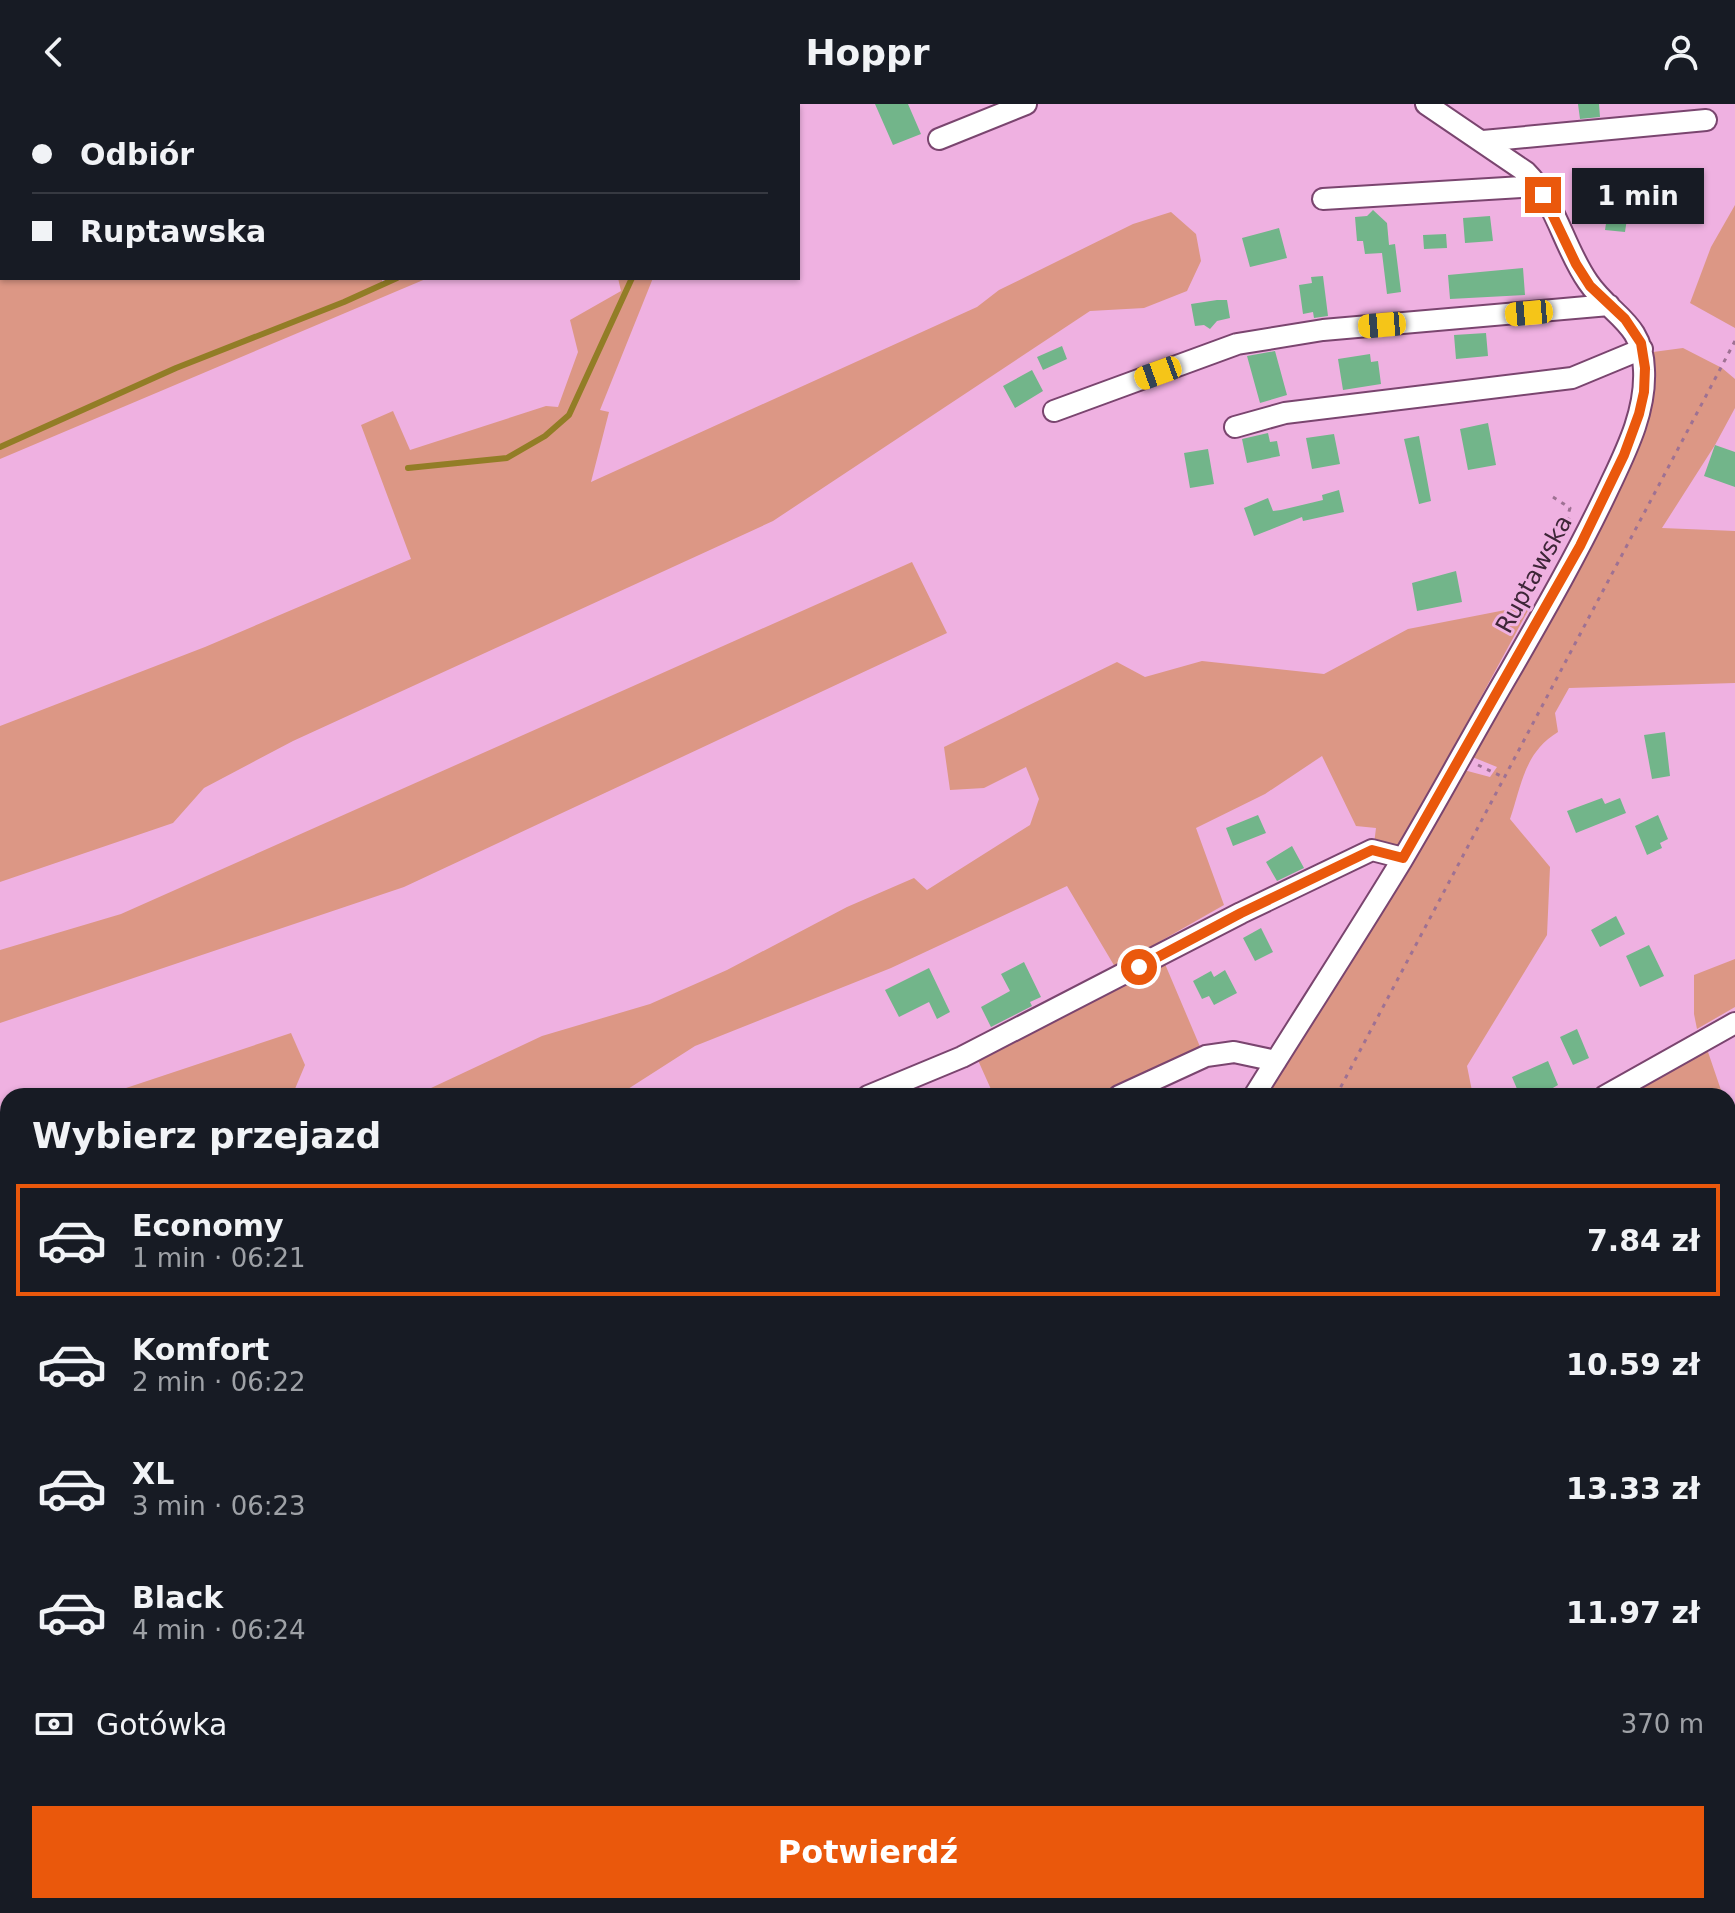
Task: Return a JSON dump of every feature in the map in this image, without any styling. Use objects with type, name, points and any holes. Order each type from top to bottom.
[{"type":"street","points":[[939,139],[1026,104]]},
{"type":"street","name":"Ruptawska","points":[[1259,1088],[1403,858],[1587,533],[1624,455],[1644,392],[1642,349],[1638,337],[1625,319],[1590,286],[1538,186],[1526,172],[1426,104]]},
{"type":"street","points":[[1483,141],[1706,120]]},
{"type":"street","points":[[1323,199],[1538,186]]},
{"type":"street","points":[[1054,411],[1237,344],[1323,330],[1609,305]]},
{"type":"street","points":[[1235,427],[1285,413],[1572,378],[1642,349]]},
{"type":"street","points":[[887,1088],[962,1057],[1241,913],[1372,850],[1403,858]]},
{"type":"street","points":[[1619,1088],[1735,1023]]},
{"type":"street","points":[[1136,1088],[1206,1056],[1234,1052],[1276,1061]]},
{"type":"path","points":[[1340,1088],[1735,341]]},
{"type":"path","points":[[1553,497],[1570,508],[1567,518],[1587,533]]},
{"type":"path","points":[[1459,759],[1503,777]]},
{"type":"shaded area","points":[[1735,205],[1735,328],[1690,303],[1711,247]]},
{"type":"shaded area","points":[[1171,212],[1196,234],[1201,261],[1187,291],[1144,308],[1090,311],[773,521],[293,741],[204,788],[173,823],[0,882],[0,726],[205,647],[411,559],[361,425],[393,411],[410,450],[546,406],[558,407],[578,352],[570,320],[621,291],[618,280],[652,280],[600,410],[609,412],[591,482],[977,307],[999,290],[1133,224]]},
{"type":"shaded area","points":[[0,280],[382,280],[382,285],[386,280],[423,280],[0,459]]},
{"type":"shaded area","points":[[1683,348],[1722,368],[1735,379],[1735,408],[1662,528],[1735,531],[1735,683],[1569,688],[1555,713],[1558,732],[1531,760],[1510,819],[1550,867],[1547,935],[1467,1066],[1471,1088],[1267,1088],[1460,769],[1490,777],[1497,767],[1470,756],[1650,405],[1653,352]]},
{"type":"shaded area","points":[[912,562],[947,633],[404,887],[0,1023],[0,950],[121,914]]},
{"type":"shaded area","points":[[1531,605],[1399,848],[1374,844],[1376,828],[1356,826],[1322,756],[1265,794],[1196,828],[1224,905],[1115,967],[1067,886],[891,968],[695,1046],[629,1088],[431,1088],[542,1036],[650,1004],[727,970],[847,907],[914,878],[927,890],[1030,825],[1039,799],[1026,767],[984,788],[950,790],[944,747],[1117,662],[1145,677],[1202,661],[1324,674],[1408,629]]},
{"type":"shaded area","points":[[1735,959],[1735,1007],[1697,1029],[1694,975]]},
{"type":"shaded area","points":[[1165,964],[1201,1049],[1119,1088],[990,1088],[977,1058]]},
{"type":"shaded area","points":[[291,1033],[305,1065],[295,1088],[126,1088]]},
{"type":"shaded area","points":[[1707,1049],[1720,1088],[1637,1088]]},
{"type":"building","points":[[875,104],[908,104],[921,134],[893,145]]},
{"type":"building","points":[[1578,104],[1599,104],[1600,117],[1580,119]]},
{"type":"building","points":[[1600,202],[1629,205],[1625,232],[1605,230],[1607,217],[1599,216]]},
{"type":"building","points":[[1373,210],[1387,223],[1389,245],[1395,244],[1401,292],[1387,294],[1382,253],[1365,254],[1363,241],[1357,241],[1355,217],[1367,216]]},
{"type":"building","points":[[1490,216],[1493,241],[1465,243],[1463,218]]},
{"type":"building","points":[[1279,228],[1287,258],[1250,267],[1242,238]]},
{"type":"building","points":[[1446,234],[1447,248],[1424,249],[1423,235]]},
{"type":"building","points":[[1523,268],[1525,295],[1450,299],[1448,275]]},
{"type":"building","points":[[1323,276],[1328,316],[1314,318],[1313,312],[1303,314],[1299,285],[1312,283],[1311,277]]},
{"type":"building","points":[[1227,300],[1230,318],[1217,321],[1210,329],[1204,325],[1195,326],[1191,304]]},
{"type":"building","points":[[1486,333],[1488,356],[1456,359],[1454,335]]},
{"type":"building","points":[[1062,346],[1067,359],[1043,370],[1037,357]]},
{"type":"building","points":[[1275,351],[1287,395],[1260,403],[1247,356]]},
{"type":"building","points":[[1370,354],[1371,362],[1378,361],[1381,384],[1343,390],[1338,359]]},
{"type":"building","points":[[1032,370],[1043,391],[1015,408],[1003,386]]},
{"type":"building","points":[[1488,423],[1496,465],[1468,470],[1460,429]]},
{"type":"building","points":[[1268,433],[1270,442],[1277,441],[1280,456],[1247,463],[1242,439]]},
{"type":"building","points":[[1334,434],[1340,464],[1312,469],[1306,438]]},
{"type":"building","points":[[1419,436],[1431,501],[1419,504],[1404,439]]},
{"type":"building","points":[[1715,445],[1735,452],[1735,487],[1704,476]]},
{"type":"building","points":[[1208,449],[1214,484],[1190,488],[1184,453]]},
{"type":"building","points":[[1339,490],[1344,512],[1303,521],[1302,517],[1254,536],[1244,508],[1268,498],[1273,511],[1281,510],[1323,500],[1322,495]]},
{"type":"building","points":[[1456,571],[1462,602],[1417,611],[1412,583]]},
{"type":"building","points":[[1665,732],[1670,776],[1652,779],[1644,735]]},
{"type":"building","points":[[1602,798],[1605,804],[1620,798],[1626,813],[1576,833],[1567,811]]},
{"type":"building","points":[[1258,815],[1266,833],[1233,846],[1226,828]]},
{"type":"building","points":[[1658,815],[1668,839],[1660,843],[1662,848],[1647,855],[1635,826]]},
{"type":"building","points":[[1292,846],[1304,868],[1277,881],[1266,862]]},
{"type":"building","points":[[1616,916],[1625,934],[1600,947],[1591,930]]},
{"type":"building","points":[[1261,928],[1273,952],[1255,961],[1243,938]]},
{"type":"building","points":[[1649,945],[1664,976],[1640,987],[1626,956]]},
{"type":"building","points":[[1024,962],[1041,997],[1030,1002],[1032,1006],[991,1027],[981,1007],[1010,991],[1001,974]]},
{"type":"building","points":[[929,968],[950,1012],[937,1019],[929,1002],[899,1017],[885,990]]},
{"type":"building","points":[[1225,970],[1237,993],[1214,1005],[1209,996],[1202,999],[1193,981],[1211,971],[1214,977]]},
{"type":"building","points":[[1577,1029],[1589,1058],[1573,1065],[1560,1037]]},
{"type":"building","points":[[1548,1061],[1558,1085],[1553,1088],[1517,1088],[1512,1077]]},
{"type":"waterway","points":[[0,447],[176,368],[393,280]]},
{"type":"waterway","points":[[408,468],[507,458],[545,436],[569,415],[631,280]]},
{"type":"route","points":[[1139,967],[1241,913],[1372,850],[1403,858],[1580,546],[1634,430],[1644,392],[1645,368],[1638,337],[1625,319],[1590,286],[1543,195]]}]
